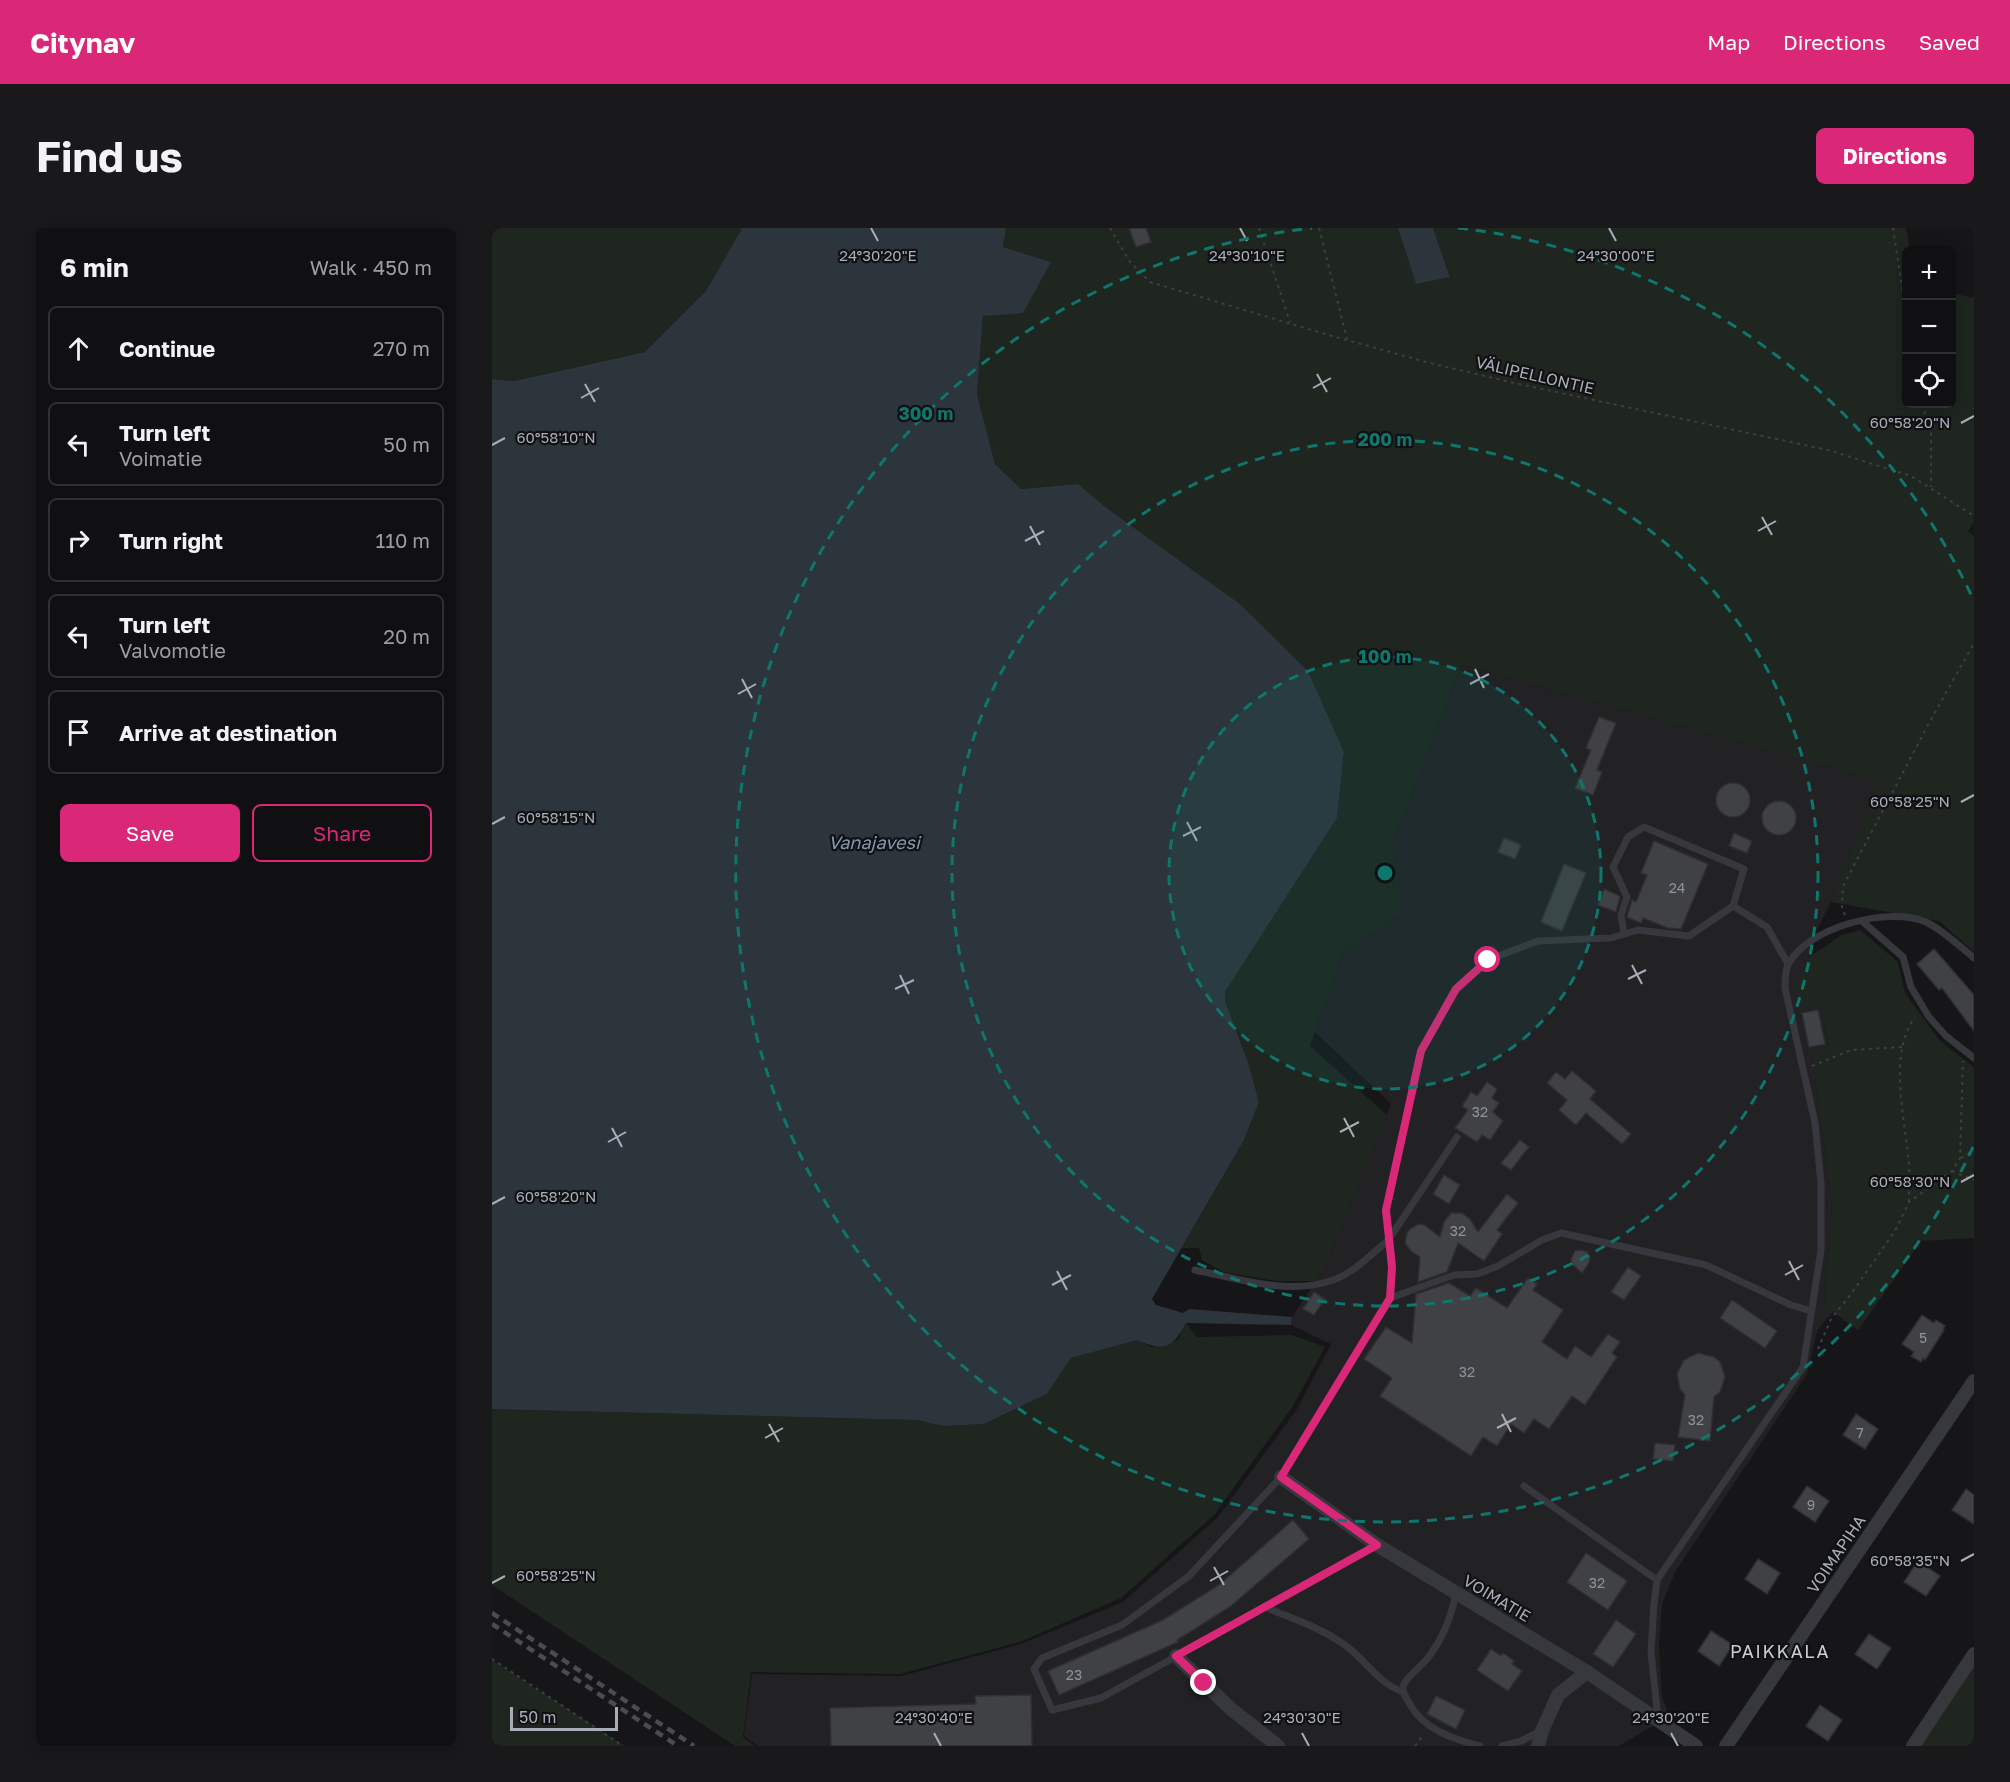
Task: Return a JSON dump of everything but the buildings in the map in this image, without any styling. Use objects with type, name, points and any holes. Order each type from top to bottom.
[{"type":"street","name":"VOIMAPIHA","points":[[1725,1746],[1974,1381]]},
{"type":"street","name":"VOIMATIE","points":[[1281,1477],[1377,1545],[1587,1672],[1696,1746]]},
{"type":"street","points":[[1913,1746],[1974,1654]]},
{"type":"street","points":[[1176,1656],[1232,1709],[1278,1746]]},
{"type":"street","points":[[1538,1746],[1558,1695],[1587,1672]]},
{"type":"lane","points":[[1377,1545],[1101,1698],[1052,1710],[1034,1669],[1042,1658],[1122,1625],[1189,1576],[1281,1477],[1390,1298],[1392,1267],[1386,1210],[1421,1051],[1456,989],[1488,960],[1538,941],[1611,938],[1638,930],[1689,936],[1733,906],[1744,869],[1644,827],[1628,837],[1613,867],[1627,897],[1621,915],[1624,934]]},
{"type":"lane","points":[[1733,906],[1767,927],[1788,964]]},
{"type":"lane","points":[[1658,1719],[1651,1652],[1653,1604],[1657,1580],[1803,1367],[1821,1250],[1821,1183],[1815,1123],[1785,988],[1786,967],[1812,940],[1834,928],[1862,921],[1900,916],[1926,922],[1974,958]]},
{"type":"lane","points":[[1862,921],[1903,957],[1911,987],[1923,1006],[1946,1036],[1974,1058]]},
{"type":"lane","points":[[1195,1270],[1278,1287],[1319,1284],[1352,1270],[1389,1239],[1458,1137]]},
{"type":"lane","points":[[1390,1298],[1455,1275],[1477,1274],[1488,1270],[1542,1240],[1561,1233],[1706,1265],[1791,1305],[1811,1311]]},
{"type":"lane","points":[[1524,1486],[1657,1580]]},
{"type":"lane","points":[[1456,1593],[1445,1632],[1434,1651],[1404,1684],[1403,1692],[1413,1711],[1429,1727],[1459,1741],[1480,1746]]},
{"type":"lane","points":[[1265,1607],[1329,1635],[1343,1644],[1390,1688],[1403,1692]]},
{"type":"lane","points":[[1502,1746],[1521,1741],[1542,1731]]},
{"type":"path","name":"VÄLIPELLONTIE","points":[[1110,228],[1130,262],[1150,282],[1347,340],[1514,383],[1828,450],[1911,476],[1974,516]]},
{"type":"path","points":[[1259,228],[1290,324]]},
{"type":"path","points":[[1319,228],[1347,340]]},
{"type":"path","points":[[1893,228],[1904,300]]},
{"type":"path","points":[[1923,408],[1930,433],[1931,488]]},
{"type":"path","points":[[1849,924],[1842,909],[1843,886],[1974,643]]},
{"type":"path","points":[[1815,1355],[1831,1319],[1895,1231],[1909,1202],[1909,1164],[1901,1066],[1903,1046],[1911,1022],[1923,1006]]},
{"type":"path","points":[[1804,1069],[1851,1050],[1903,1046]]},
{"type":"path","points":[[1960,1158],[1963,1050]]},
{"type":"path","points":[[1909,1202],[1952,1170],[1960,1158],[1974,1150]]},
{"type":"path","points":[[1952,1170],[1974,1180]]},
{"type":"path","points":[[492,1659],[623,1746]]},
{"type":"path","points":[[1414,1746],[1429,1727]]},
{"type":"shaded area","points":[[492,228],[742,228],[706,291],[645,352],[514,381],[492,379]]},
{"type":"shaded area","points":[[1006,228],[1398,228],[1416,284],[1450,276],[1433,228],[1906,228],[1909,246],[1902,246],[1902,408],[1956,408],[1956,294],[1974,298],[1974,522],[1968,531],[1974,536],[1974,952],[1939,921],[1831,902],[1878,781],[1462,665],[1393,843],[1403,912],[1342,956],[1310,1046],[1387,1115],[1325,1268],[1316,1281],[1276,1281],[1223,1272],[1202,1260],[1199,1248],[1182,1248],[1244,1140],[1259,1102],[1248,1062],[1225,1001],[1225,992],[1337,818],[1344,752],[1308,671],[1240,604],[1108,509],[1078,484],[1021,489],[995,464],[977,394],[983,316],[1051,262],[1003,247]]},
{"type":"shaded area","points":[[1462,665],[1879,781],[1831,902],[1812,940],[1809,957],[1794,983],[1820,1005],[1829,1047],[1812,1053],[1832,1207],[1824,1303],[1833,1312],[1817,1331],[1807,1374],[1675,1572],[1662,1604],[1659,1645],[1662,1697],[1669,1716],[1619,1746],[758,1746],[744,1736],[752,1674],[901,1676],[1021,1644],[1123,1602],[1218,1517],[1297,1409],[1331,1344],[1291,1325],[1292,1317],[1325,1268],[1391,1104],[1315,1032],[1342,956],[1403,912],[1393,843]]},
{"type":"shaded area","points":[[1860,930],[1898,962],[1905,993],[1940,1041],[1974,1067],[1974,1238],[1921,1241],[1858,1330],[1824,1303],[1832,1207],[1812,1053],[1829,1046],[1820,1005],[1800,1009],[1794,983],[1809,957],[1842,935]]},
{"type":"shaded area","points":[[1186,1323],[1197,1337],[1292,1335],[1325,1347],[1293,1406],[1214,1515],[1121,1598],[1020,1642],[900,1674],[751,1672],[743,1737],[755,1746],[735,1746],[492,1585],[492,1409],[916,1420],[944,1426],[984,1424],[1047,1394],[1071,1358],[1137,1340],[1152,1347],[1178,1340]]},
{"type":"shaded area","points":[[492,1660],[625,1746],[492,1746]]},
{"type":"shaded area","points":[[1974,1663],[1974,1746],[1918,1746]]},
{"type":"water","name":"Vanajavesi","points":[[742,228],[1006,228],[1003,247],[1051,262],[1023,313],[983,316],[977,394],[995,464],[1021,489],[1078,484],[1108,509],[1240,604],[1308,671],[1344,752],[1337,818],[1225,992],[1225,1001],[1248,1062],[1259,1102],[1244,1140],[1152,1299],[1156,1305],[1183,1313],[1189,1309],[1292,1317],[1291,1325],[1186,1323],[1177,1338],[1167,1345],[1154,1346],[1137,1340],[1071,1358],[1047,1394],[984,1424],[944,1426],[916,1420],[492,1409],[492,379],[514,381],[645,352],[706,291]]},
{"type":"water","points":[[1398,228],[1433,228],[1450,277],[1416,284]]},
{"type":"railway","points":[[492,1613],[694,1746]]},
{"type":"railway","points":[[492,1624],[678,1746]]},
{"type":"district","name":"PAIKKALA","points":[[1780,1651]]},
{"type":"route","points":[[1204,1683],[1176,1656],[1377,1545],[1281,1477],[1390,1298],[1392,1267],[1386,1210],[1421,1051],[1456,989],[1488,960]]}]
